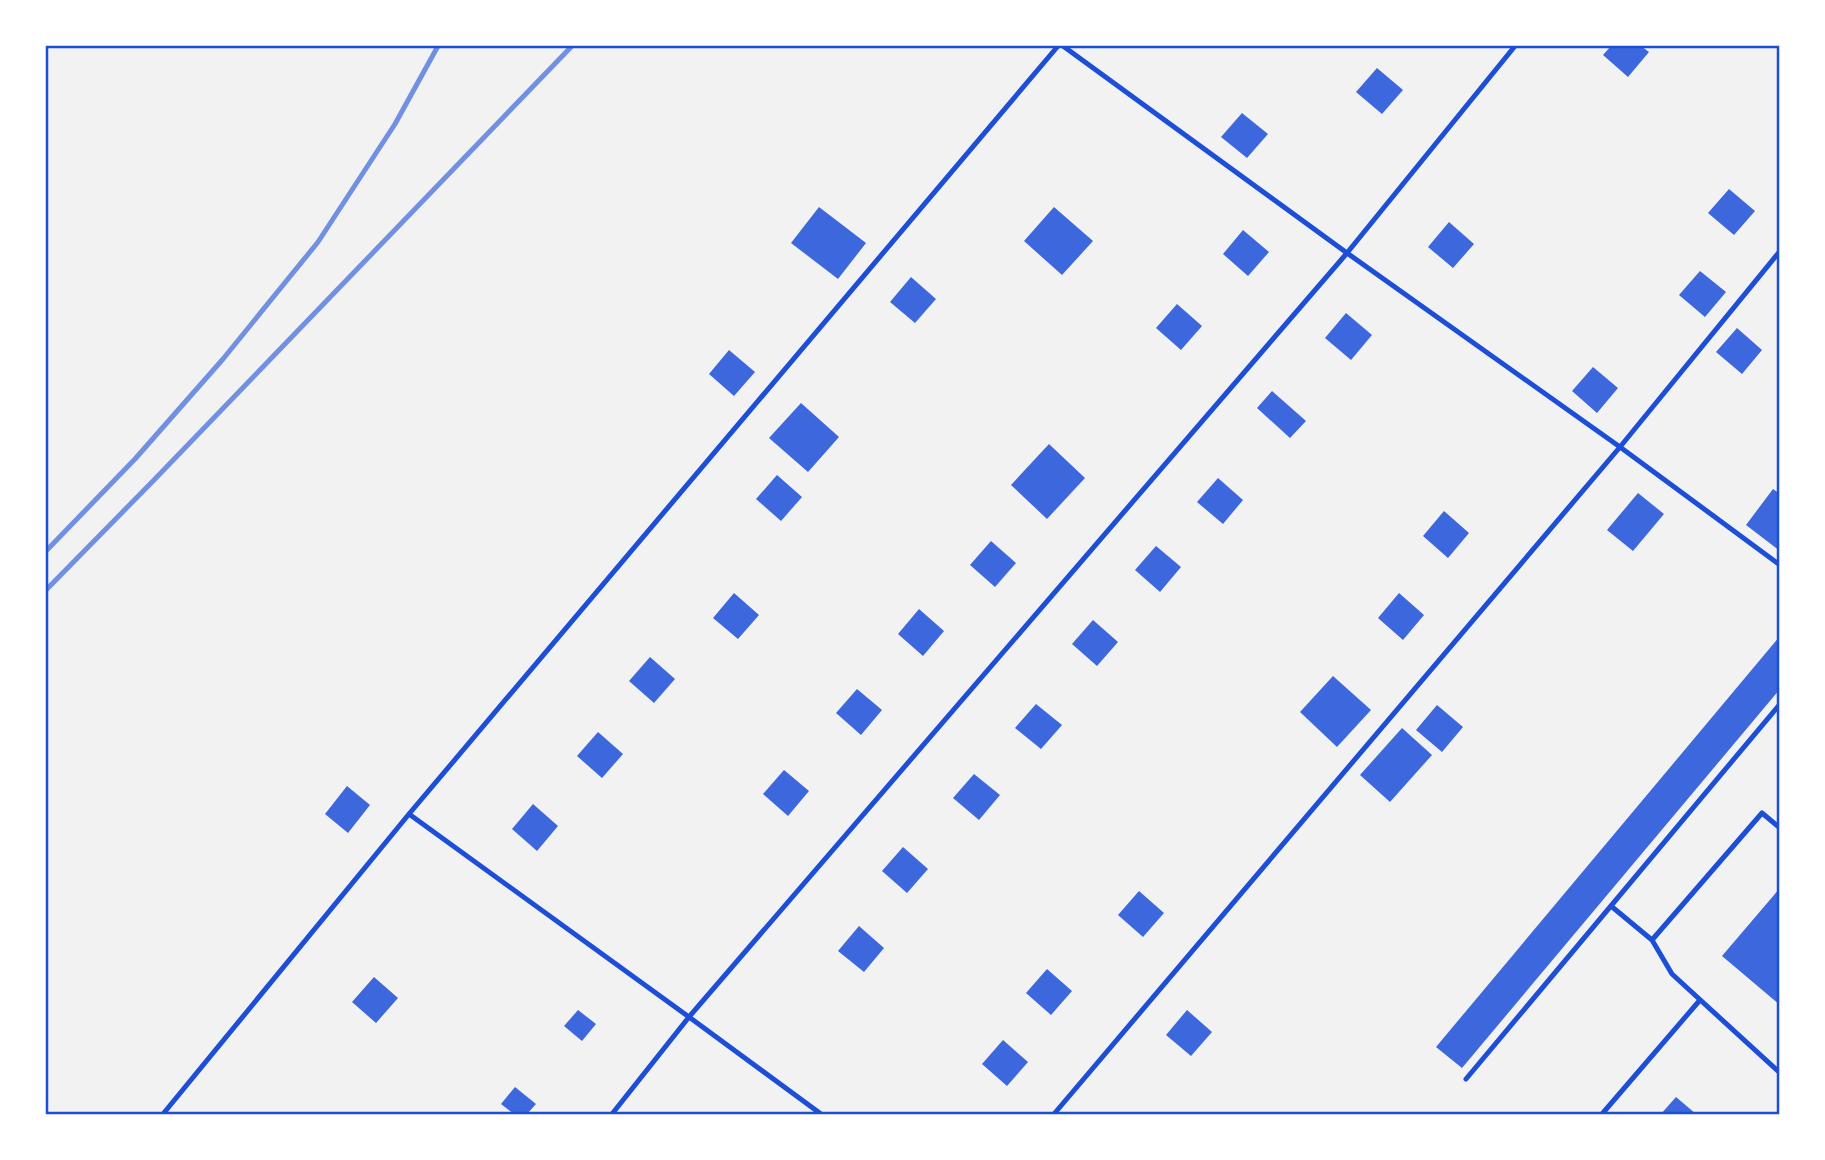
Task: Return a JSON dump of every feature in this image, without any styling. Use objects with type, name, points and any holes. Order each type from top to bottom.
[{"type":"lane","points":[[163,1115],[409,814],[1060,46],[1620,447],[1780,565]]},
{"type":"lane","points":[[612,1115],[689,1017],[1347,253],[1515,46]]},
{"type":"lane","points":[[1054,1115],[1620,447],[1780,251]]},
{"type":"lane","points":[[1466,1079],[1780,704]]},
{"type":"lane","points":[[1652,940],[1762,813],[1780,828]]},
{"type":"lane","points":[[409,814],[821,1115]]},
{"type":"lane","points":[[1611,905],[1652,940],[1672,974],[1780,1073]]},
{"type":"lane","points":[[1602,1115],[1700,1000]]},
{"type":"building","points":[[1611,46],[1641,46],[1649,52],[1628,77],[1603,55]]},
{"type":"building","points":[[1377,68],[1403,90],[1382,114],[1356,92]]},
{"type":"building","points":[[1242,113],[1268,134],[1247,158],[1221,137]]},
{"type":"building","points":[[1729,189],[1755,211],[1734,235],[1708,213]]},
{"type":"building","points":[[819,207],[866,243],[838,279],[791,243]]},
{"type":"building","points":[[1054,207],[1093,241],[1062,275],[1024,241]]},
{"type":"building","points":[[1449,222],[1474,244],[1453,268],[1428,247]]},
{"type":"building","points":[[1243,230],[1269,252],[1248,276],[1223,254]]},
{"type":"building","points":[[1700,271],[1726,292],[1705,317],[1679,295]]},
{"type":"building","points":[[911,277],[936,299],[915,323],[890,302]]},
{"type":"building","points":[[1177,304],[1202,326],[1181,350],[1156,328]]},
{"type":"building","points":[[1346,313],[1372,335],[1351,360],[1325,338]]},
{"type":"building","points":[[1737,328],[1762,350],[1742,374],[1716,352]]},
{"type":"building","points":[[729,350],[755,372],[734,396],[709,374]]},
{"type":"building","points":[[1593,367],[1618,388],[1597,413],[1572,391]]},
{"type":"building","points":[[1272,391],[1306,421],[1290,438],[1257,408]]},
{"type":"building","points":[[801,403],[839,437],[808,472],[769,438]]},
{"type":"building","points":[[1049,444],[1085,478],[1047,519],[1011,485]]},
{"type":"building","points":[[777,475],[802,497],[781,521],[756,499]]},
{"type":"building","points":[[1218,478],[1243,500],[1223,524],[1197,502]]},
{"type":"building","points":[[1773,489],[1780,494],[1780,551],[1746,525]]},
{"type":"building","points":[[1638,493],[1664,514],[1633,551],[1607,530]]},
{"type":"building","points":[[1444,511],[1469,533],[1448,558],[1423,536]]},
{"type":"building","points":[[991,541],[1016,563],[995,587],[970,565]]},
{"type":"building","points":[[1156,546],[1181,567],[1160,592],[1135,570]]},
{"type":"building","points":[[734,593],[759,615],[738,639],[713,618]]},
{"type":"building","points":[[1399,593],[1424,615],[1403,640],[1378,618]]},
{"type":"building","points":[[919,609],[944,631],[923,656],[898,634]]},
{"type":"building","points":[[1093,620],[1118,642],[1097,666],[1072,644]]},
{"type":"building","points":[[1780,636],[1780,689],[1462,1068],[1436,1047]]},
{"type":"building","points":[[650,657],[675,679],[654,703],[629,681]]},
{"type":"building","points":[[1333,676],[1371,710],[1337,747],[1300,712]]},
{"type":"building","points":[[857,689],[882,710],[861,735],[836,713]]},
{"type":"building","points":[[1036,704],[1062,725],[1041,749],[1015,728]]},
{"type":"building","points":[[1437,705],[1463,727],[1442,752],[1416,730]]},
{"type":"building","points":[[1402,728],[1432,755],[1390,802],[1360,775]]},
{"type":"building","points":[[598,732],[623,754],[602,778],[577,756]]},
{"type":"building","points":[[784,770],[809,791],[788,816],[763,794]]},
{"type":"building","points":[[974,774],[1000,795],[979,820],[953,798]]},
{"type":"building","points":[[347,786],[370,805],[348,833],[325,814]]},
{"type":"building","points":[[533,804],[558,826],[537,851],[512,829]]},
{"type":"building","points":[[903,847],[928,869],[907,893],[882,871]]},
{"type":"building","points":[[1780,888],[1780,1005],[1722,956]]},
{"type":"building","points":[[1139,891],[1164,913],[1143,937],[1118,915]]},
{"type":"building","points":[[859,926],[884,948],[864,972],[838,951]]},
{"type":"building","points":[[1047,969],[1072,991],[1051,1015],[1026,993]]},
{"type":"building","points":[[374,977],[398,998],[376,1023],[352,1002]]},
{"type":"building","points":[[578,1010],[596,1024],[582,1041],[564,1026]]},
{"type":"building","points":[[1187,1010],[1212,1032],[1191,1056],[1166,1035]]},
{"type":"building","points":[[1003,1040],[1028,1062],[1007,1086],[982,1064]]},
{"type":"building","points":[[515,1087],[536,1104],[527,1114],[514,1114],[501,1104]]},
{"type":"building","points":[[1676,1097],[1696,1114],[1661,1114]]},
{"type":"railway","points":[[46,551],[135,459],[223,359],[318,242],[395,124],[438,46]]},
{"type":"railway","points":[[46,590],[572,46]]}]
